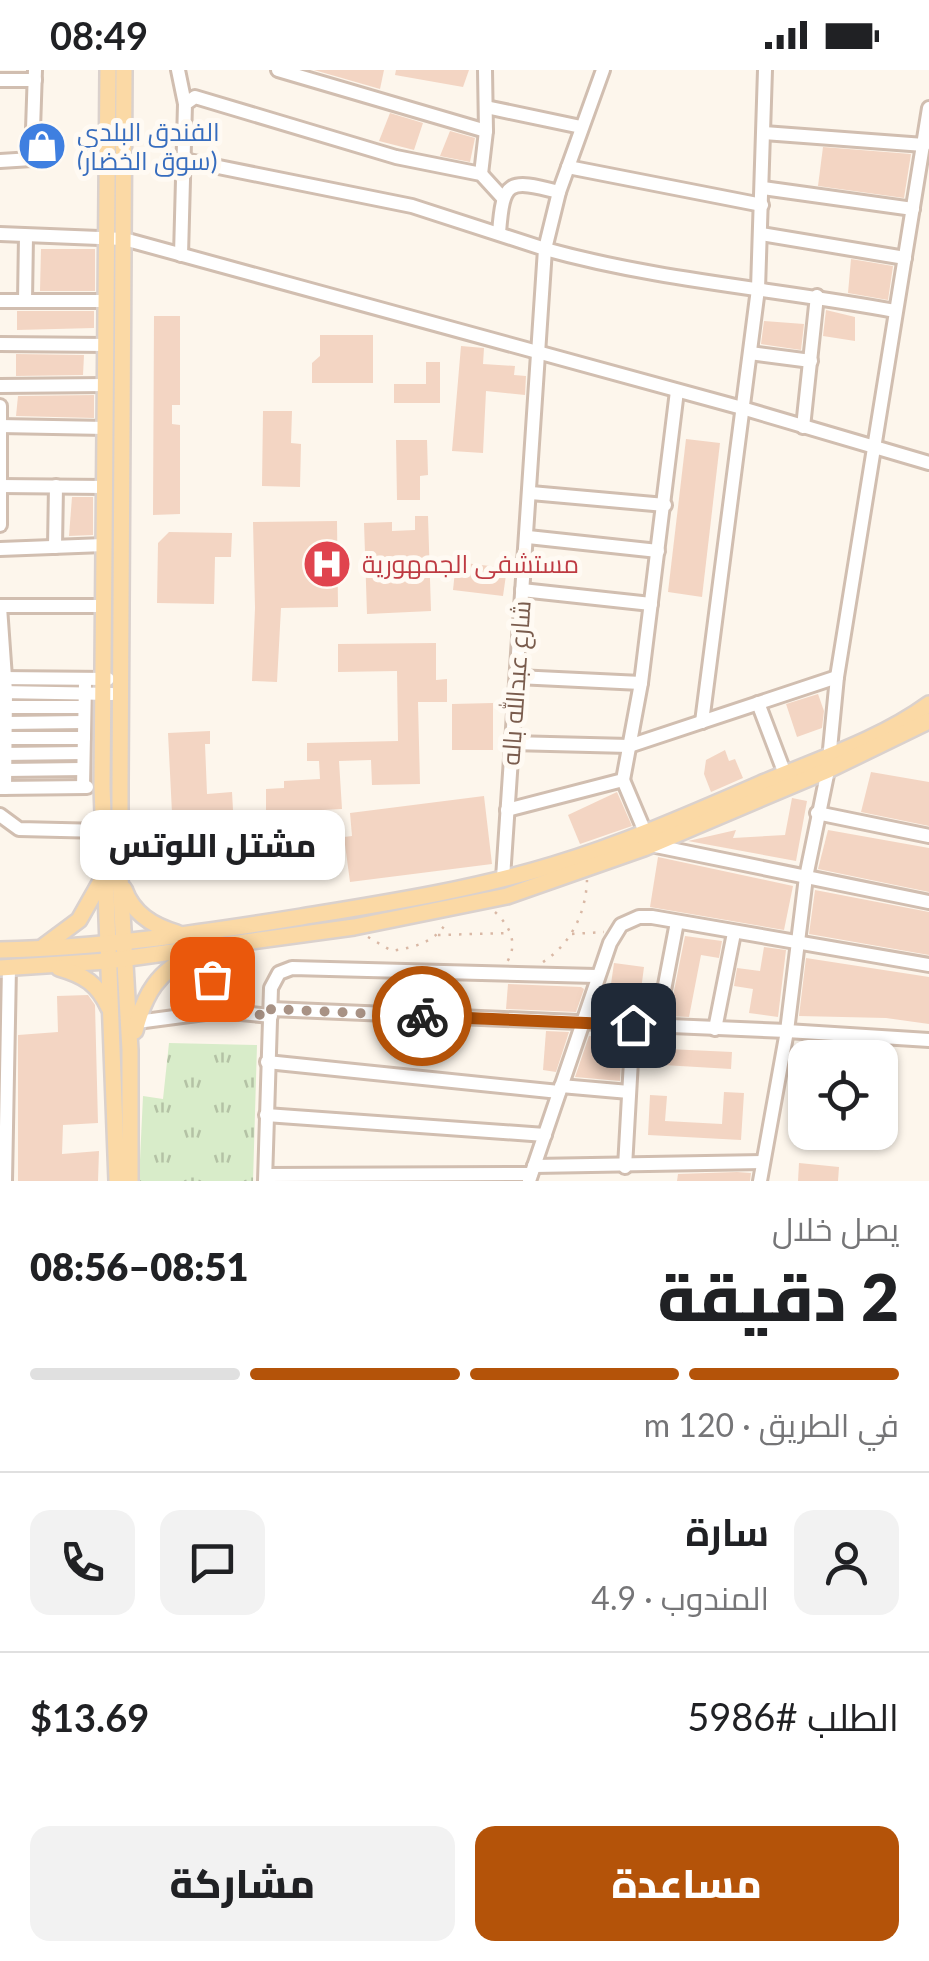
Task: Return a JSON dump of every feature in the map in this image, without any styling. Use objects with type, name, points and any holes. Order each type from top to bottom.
[{"type":"main road","points":[[108,70],[116,238],[107,301],[104,606],[111,687],[102,787],[103,831],[127,959],[130,1181]]},
{"type":"main road","points":[[117,1181],[106,943],[112,876],[116,238],[124,70]]},
{"type":"main road","points":[[4,967],[107,961],[208,949],[482,902],[586,870],[785,774],[829,763],[929,704]]},
{"type":"main road","points":[[0,950],[196,934],[441,893],[503,878],[648,838],[929,721]]},
{"type":"main road","points":[[112,876],[148,920],[175,933],[196,934]]},
{"type":"main road","points":[[38,949],[79,920],[112,876]]},
{"type":"main road","points":[[130,1050],[155,981],[168,968],[208,949]]},
{"type":"main road","points":[[46,965],[79,974],[94,984],[112,1014]]},
{"type":"street","points":[[178,70],[190,101],[181,255]]},
{"type":"street","points":[[278,70],[486,131]]},
{"type":"street","points":[[481,174],[486,131],[485,70]]},
{"type":"street","name":"شارع عبدالله باله","points":[[503,878],[545,249],[559,192],[603,70]]},
{"type":"street","points":[[702,722],[758,289],[765,70]]},
{"type":"street","points":[[0,80],[35,75],[32,159],[0,161]]},
{"type":"street","points":[[190,101],[396,157],[481,174],[502,197]]},
{"type":"street","points":[[486,107],[581,127]]},
{"type":"street","points":[[760,1181],[786,1031],[806,876],[829,763],[838,678],[929,108]]},
{"type":"street","points":[[764,133],[924,145]]},
{"type":"street","points":[[184,160],[412,206],[545,249],[702,284],[817,296],[896,311]]},
{"type":"street","points":[[568,167],[762,205]]},
{"type":"street","points":[[499,233],[502,197],[510,188],[525,184],[559,192]]},
{"type":"street","points":[[763,188],[912,209]]},
{"type":"street","points":[[0,234],[116,238],[541,352],[929,463]]},
{"type":"street","points":[[761,234],[905,258]]},
{"type":"street","points":[[25,301],[26,236]]},
{"type":"street","points":[[803,427],[817,296]]},
{"type":"street","points":[[0,302],[107,301]]},
{"type":"street","points":[[0,344],[106,345]]},
{"type":"street","points":[[750,353],[811,361]]},
{"type":"street","points":[[0,386],[106,385]]},
{"type":"street","points":[[677,390],[641,683],[624,780],[648,838],[929,902]]},
{"type":"street","points":[[0,406],[0,525]]},
{"type":"street","points":[[1,426],[106,428]]},
{"type":"street","points":[[1,486],[105,486]]},
{"type":"street","points":[[55,547],[56,486]]},
{"type":"street","points":[[531,493],[665,505]]},
{"type":"street","points":[[528,537],[658,550]]},
{"type":"street","points":[[0,549],[104,545]]},
{"type":"street","points":[[522,590],[651,604]]},
{"type":"street","points":[[102,787],[2,788],[6,715],[0,606],[104,606]]},
{"type":"street","points":[[517,677],[641,683]]},
{"type":"street","points":[[511,743],[629,746],[838,678]]},
{"type":"street","points":[[3,685],[111,687]]},
{"type":"street","points":[[83,787],[85,685]]},
{"type":"street","points":[[758,703],[785,774]]},
{"type":"street","points":[[6,715],[84,715]]},
{"type":"street","points":[[6,738],[84,738]]},
{"type":"street","points":[[3,754],[83,753]]},
{"type":"street","points":[[5,770],[83,769]]},
{"type":"street","points":[[508,810],[624,780]]},
{"type":"street","points":[[817,814],[929,836]]},
{"type":"street","points":[[0,815],[19,829],[103,831]]},
{"type":"street","points":[[532,1174],[596,976],[616,932],[630,920],[677,922],[929,965]]},
{"type":"street","points":[[658,1027],[677,922]]},
{"type":"street","points":[[715,1030],[734,933]]},
{"type":"street","points":[[208,949],[220,1010]]},
{"type":"street","points":[[4,967],[5,1181]]},
{"type":"street","points":[[596,976],[292,968],[279,973],[274,980],[271,1013],[265,1178],[532,1174],[763,1162]]},
{"type":"street","points":[[137,1022],[220,1010],[929,1040]]},
{"type":"street","points":[[626,1167],[633,1025]]},
{"type":"street","points":[[268,1062],[628,1092]]},
{"type":"street","points":[[266,1114],[545,1135]]},
{"type":"path","points":[[520,974],[551,957],[571,934],[586,901],[586,870]]},
{"type":"path","points":[[482,902],[499,914],[511,933],[512,955],[496,974]]},
{"type":"path","points":[[354,927],[392,951],[438,935],[511,933]]},
{"type":"path","points":[[571,934],[616,932]]},
{"type":"green space","points":[[169,1043],[257,1045],[253,1181],[139,1181],[143,1096],[163,1099]]},
{"type":"building","points":[[314,70],[384,70],[380,89]]},
{"type":"building","points":[[396,70],[469,70],[463,87],[395,75]]},
{"type":"building","points":[[390,113],[423,123],[414,150],[379,141]]},
{"type":"building","points":[[450,131],[475,138],[470,162],[440,156]]},
{"type":"building","points":[[823,147],[911,154],[904,198],[818,186]]},
{"type":"building","points":[[41,249],[95,249],[95,291],[40,291]]},
{"type":"building","points":[[851,259],[893,266],[888,300],[848,293]]},
{"type":"building","points":[[826,310],[855,317],[855,341],[823,336]]},
{"type":"building","points":[[17,311],[94,311],[94,328],[17,330]]},
{"type":"building","points":[[154,316],[180,316],[180,405],[172,405],[172,424],[180,425],[180,514],[153,515]]},
{"type":"building","points":[[764,321],[804,324],[801,350],[761,344]]},
{"type":"building","points":[[320,335],[373,335],[373,383],[312,383],[312,363],[320,356]]},
{"type":"building","points":[[461,346],[484,348],[483,364],[515,366],[514,375],[526,376],[525,395],[486,391],[483,453],[452,451]]},
{"type":"building","points":[[16,354],[84,355],[83,375],[16,376]]},
{"type":"building","points":[[426,362],[440,362],[440,403],[394,403],[394,384],[426,384]]},
{"type":"building","points":[[94,395],[94,418],[16,416],[18,396]]},
{"type":"building","points":[[263,411],[292,411],[291,443],[301,444],[300,487],[262,486]]},
{"type":"building","points":[[686,439],[720,443],[702,597],[668,592]]},
{"type":"building","points":[[396,440],[427,440],[428,475],[420,476],[420,500],[397,500]]},
{"type":"building","points":[[72,497],[93,497],[93,535],[69,536]]},
{"type":"building","points":[[415,516],[428,516],[431,611],[367,614],[364,523],[392,522],[392,531],[415,530]]},
{"type":"building","points":[[337,521],[338,607],[281,608],[277,682],[252,681],[253,522]]},
{"type":"building","points":[[169,532],[232,533],[231,557],[215,557],[214,604],[157,603],[158,543]]},
{"type":"building","points":[[456,562],[507,568],[503,596],[453,590]]},
{"type":"building","points":[[436,643],[436,680],[447,679],[447,702],[418,702],[420,784],[372,785],[371,760],[339,761],[342,809],[266,813],[266,789],[284,788],[284,781],[320,779],[319,761],[307,761],[307,743],[398,741],[397,671],[338,672],[338,644]]},
{"type":"building","points":[[818,694],[824,711],[822,728],[797,737],[786,704]]},
{"type":"building","points":[[493,703],[493,750],[452,750],[452,704]]},
{"type":"building","points":[[210,731],[210,744],[205,744],[207,794],[232,792],[233,810],[172,813],[168,733]]},
{"type":"building","points":[[725,750],[729,761],[735,759],[743,778],[711,792],[704,774],[706,760]]},
{"type":"building","points":[[871,772],[929,782],[929,826],[861,812]]},
{"type":"building","points":[[617,792],[632,826],[580,844],[568,815]]},
{"type":"building","points":[[484,796],[492,864],[350,882],[344,837],[352,836],[350,813]]},
{"type":"building","points":[[792,798],[807,801],[796,861],[688,841],[736,830],[733,838],[785,835]]},
{"type":"building","points":[[828,830],[929,848],[929,892],[818,869]]},
{"type":"building","points":[[658,857],[793,886],[784,930],[650,907]]},
{"type":"building","points":[[815,890],[929,912],[929,955],[809,934]]},
{"type":"building","points":[[685,936],[722,941],[719,958],[701,955],[689,1017],[669,1016]]},
{"type":"building","points":[[764,947],[786,950],[778,1017],[749,1013],[753,989],[734,986],[737,968],[760,971]]},
{"type":"building","points":[[806,958],[929,977],[929,1024],[886,1018],[799,1016]]},
{"type":"building","points":[[614,963],[644,967],[641,990],[654,991],[649,1015],[627,1014],[631,987],[611,984]]},
{"type":"building","points":[[508,984],[584,989],[576,1012],[506,1009]]},
{"type":"building","points":[[88,995],[95,1005],[98,1123],[63,1125],[62,1154],[99,1151],[98,1181],[18,1181],[18,1035],[58,1032],[57,996]]},
{"type":"building","points":[[546,1031],[569,1032],[556,1072],[543,1070]]},
{"type":"building","points":[[589,1036],[622,1039],[620,1081],[575,1077]]},
{"type":"building","points":[[647,1048],[732,1052],[731,1069],[646,1064]]},
{"type":"building","points":[[724,1092],[744,1093],[741,1140],[648,1135],[650,1095],[667,1096],[665,1121],[722,1124]]},
{"type":"building","points":[[799,1163],[839,1167],[838,1181],[798,1181]]},
{"type":"building","points":[[751,1173],[750,1181],[677,1181],[678,1174]]},
{"type":"way so far","points":[[212,979],[220,1010],[271,1016],[271,1009],[422,1016]]},
{"type":"place","name":"الفندق البلدي (سوق الخضار)","points":[[42,146]]},
{"type":"place","name":"مستشفى الجمهورية","points":[[327,564]]},
{"type":"place","name":"مشتل اللوتس","points":[[212,979]]},
{"type":"route","points":[[422,1016],[633,1025]]}]
